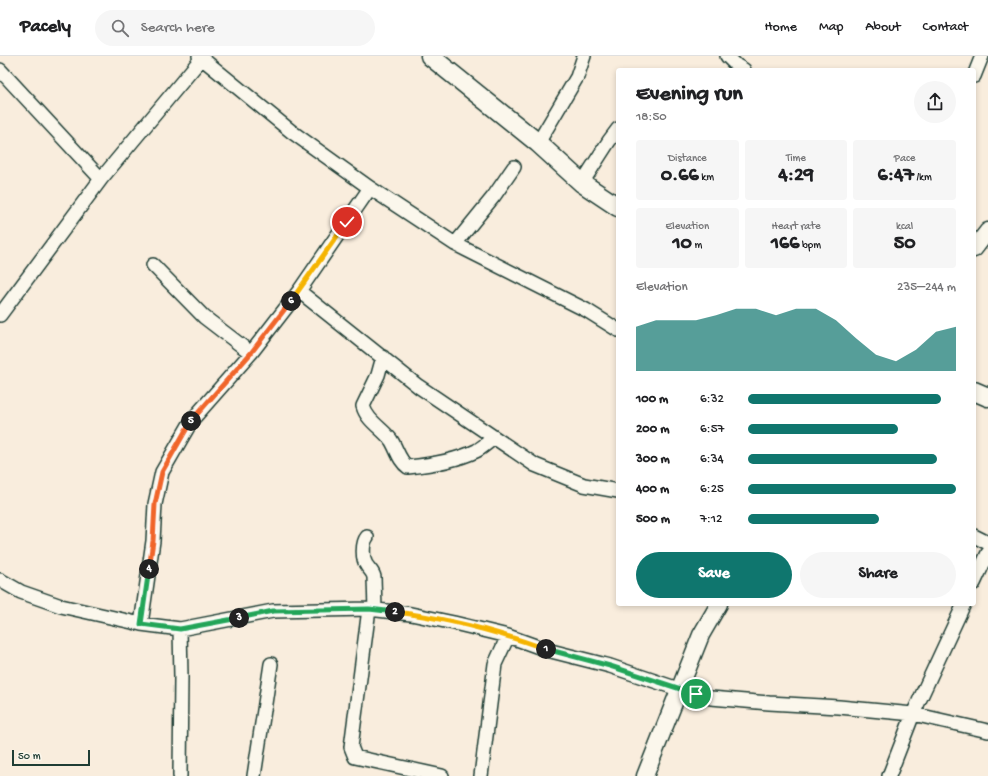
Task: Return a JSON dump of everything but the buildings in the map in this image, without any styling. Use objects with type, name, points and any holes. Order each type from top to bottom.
[{"type":"main road","points":[[430,56],[538,143],[582,183],[616,206]]},
{"type":"main road","points":[[976,392],[988,397]]},
{"type":"street","points":[[538,143],[577,77],[584,56]]},
{"type":"street","points":[[727,56],[740,68]]},
{"type":"street","points":[[976,71],[982,56]]},
{"type":"street","points":[[0,315],[101,178],[200,57],[292,132],[370,188],[455,244],[586,310],[616,329]]},
{"type":"street","points":[[0,70],[41,116],[101,178]]},
{"type":"street","points":[[582,183],[616,132]]},
{"type":"street","points":[[455,244],[494,196],[514,167]]},
{"type":"street","points":[[141,624],[153,541],[155,504],[162,472],[192,420],[251,353],[299,291],[370,188]]},
{"type":"street","points":[[976,246],[988,231]]},
{"type":"street","points":[[153,265],[204,317],[251,353]]},
{"type":"street","points":[[299,291],[418,386],[535,466],[584,485],[616,491]]},
{"type":"street","points":[[383,357],[378,375],[362,406],[365,414],[391,440],[403,462],[408,467],[423,466],[476,451],[494,438]]},
{"type":"street","points":[[366,537],[364,541],[364,559],[366,565],[373,573],[372,610],[351,747],[355,757],[442,776]]},
{"type":"street","points":[[976,537],[988,543]]},
{"type":"street","points":[[976,580],[988,554]]},
{"type":"street","points":[[0,580],[21,592],[61,606],[141,624],[180,629],[273,611],[372,610],[411,614],[508,636],[547,650],[610,666],[679,689],[712,698],[769,704],[839,707],[913,714],[988,730]]},
{"type":"street","points":[[645,776],[701,635],[718,606]]},
{"type":"street","points":[[889,776],[913,714],[963,606]]},
{"type":"street","points":[[180,629],[180,776]]},
{"type":"street","points":[[481,776],[495,664],[508,636]]},
{"type":"street","points":[[254,776],[271,664]]},
{"type":"route","points":[[347,222],[299,291],[251,353],[192,420],[162,472],[155,504],[153,541],[141,624],[180,629],[273,611],[369,609],[411,614],[508,636],[547,650],[610,666],[696,694]]}]
